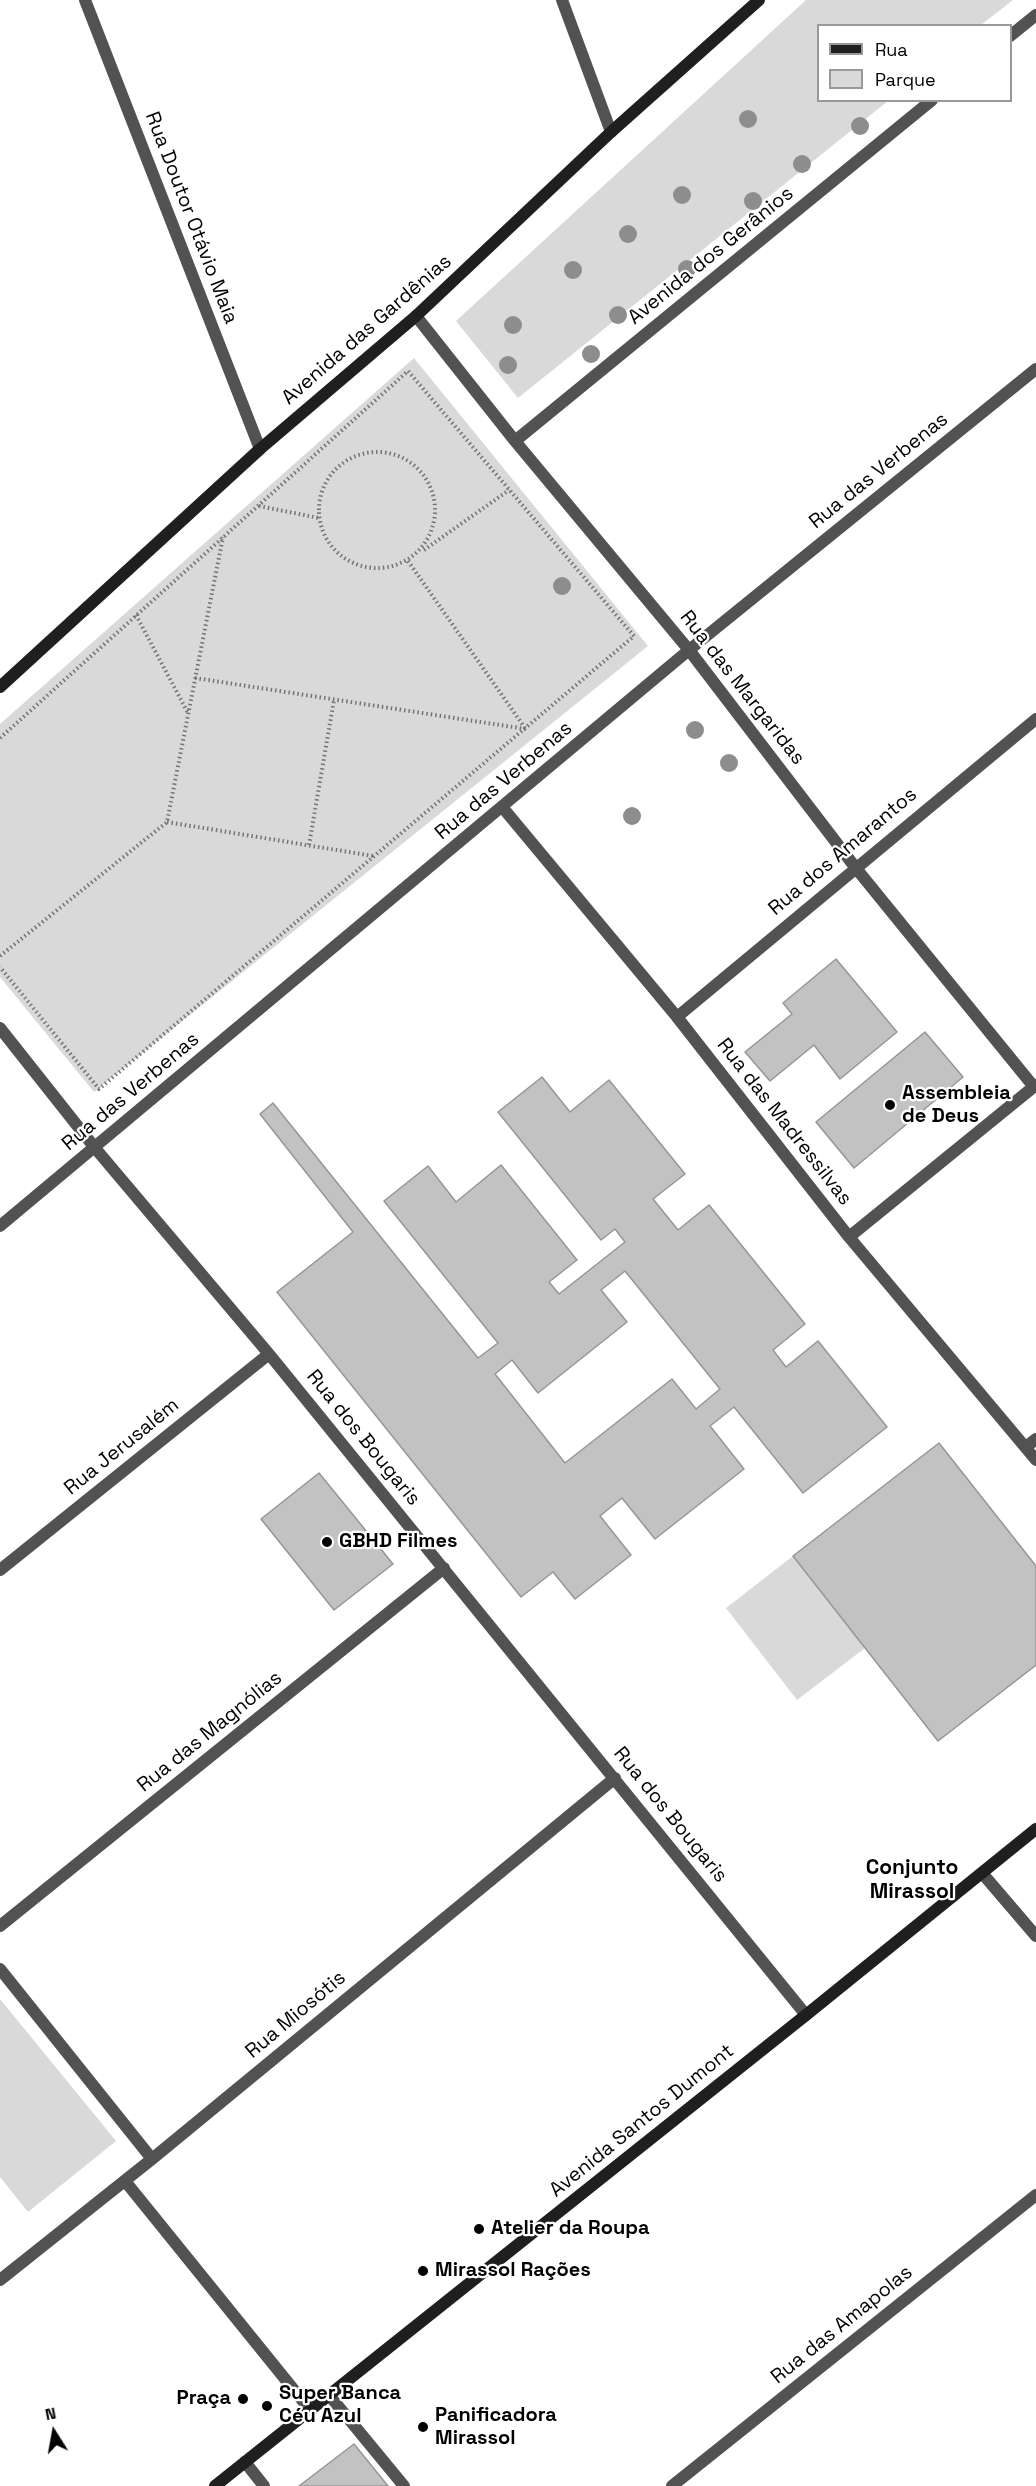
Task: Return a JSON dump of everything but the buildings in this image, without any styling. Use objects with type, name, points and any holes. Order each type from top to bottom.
[{"type":"main road","name":"Avenida das Gardênias","points":[[0,687],[260,449],[416,316],[610,132],[759,0]]},
{"type":"main road","name":"Avenida Santos Dumont","points":[[215,2486],[806,2015],[1036,1828]]},
{"type":"street","name":"Rua Doutor Otávio Maia","points":[[85,0],[260,449]]},
{"type":"street","points":[[561,0],[610,132]]},
{"type":"street","points":[[1012,35],[1036,15]]},
{"type":"street","name":"Avenida dos Gerânios","points":[[515,441],[930,102]]},
{"type":"street","name":"Rua das Margaridas","points":[[416,316],[515,441],[689,650],[855,867],[1035,1086]]},
{"type":"street","name":"Rua das Verbenas","points":[[0,1226],[689,650],[1036,369]]},
{"type":"street","name":"Rua dos Amarantos","points":[[677,1017],[1036,719]]},
{"type":"street","name":"Rua das Madressilvas","points":[[502,808],[677,1017],[849,1237],[1031,1443],[1036,1460]]},
{"type":"street","name":"Rua dos Bougaris","points":[[0,1028],[95,1148],[269,1354],[444,1568],[806,2015]]},
{"type":"street","points":[[849,1237],[1035,1086]]},
{"type":"street","name":"Rua Jerusalém","points":[[0,1570],[269,1354]]},
{"type":"street","name":"Rua das Magnólias","points":[[0,1926],[444,1568]]},
{"type":"street","name":"Rua Miosótis","points":[[0,2280],[152,2159],[615,1778]]},
{"type":"street","points":[[982,1873],[1036,1936]]},
{"type":"street","points":[[0,1969],[152,2159]]},
{"type":"street","points":[[124,2181],[310,2411]]},
{"type":"street","name":"Rua das Amapolas","points":[[672,2486],[1036,2195]]},
{"type":"street","points":[[329,2395],[404,2486]]},
{"type":"street","points":[[245,2462],[264,2486]]},
{"type":"path","points":[[0,738],[408,371],[634,636],[99,1089],[0,967]]},
{"type":"path","points":[[407,562],[424,546],[435,526],[436,503],[429,481],[414,464],[393,453],[370,452],[348,459],[330,474],[320,495],[319,518],[324,536],[336,552],[351,563],[369,568],[389,568],[407,562],[509,490]]},
{"type":"path","points":[[258,506],[319,518]]},
{"type":"path","points":[[0,956],[167,822],[223,537]]},
{"type":"path","points":[[407,562],[526,729]]},
{"type":"path","points":[[136,615],[189,714]]},
{"type":"path","points":[[195,678],[526,729]]},
{"type":"path","points":[[309,845],[334,700]]},
{"type":"path","points":[[167,822],[374,856]]},
{"type":"green space","points":[[806,0],[1013,0],[982,24],[817,24],[817,102],[887,102],[518,398],[456,321]]},
{"type":"green space","points":[[414,358],[648,646],[94,1092],[0,977],[0,724]]},
{"type":"green space","points":[[793,1556],[865,1648],[797,1700],[726,1608]]},
{"type":"green space","points":[[0,1999],[116,2141],[28,2212],[0,2177]]},
{"type":"place","name":"Assembleia de Deus","points":[[890,1105]]},
{"type":"place","name":"GBHD Filmes","points":[[327,1542]]},
{"type":"place","name":"Atelier da Roupa","points":[[479,2229]]},
{"type":"place","name":"Mirassol Rações","points":[[423,2271]]},
{"type":"place","name":"Praça","points":[[243,2399]]},
{"type":"place","name":"Super Banca Céu Azul","points":[[267,2406]]},
{"type":"place","name":"Panificadora Mirassol","points":[[423,2427]]},
{"type":"district","name":"Conjunto Mirassol","points":[[912,1880]]}]
